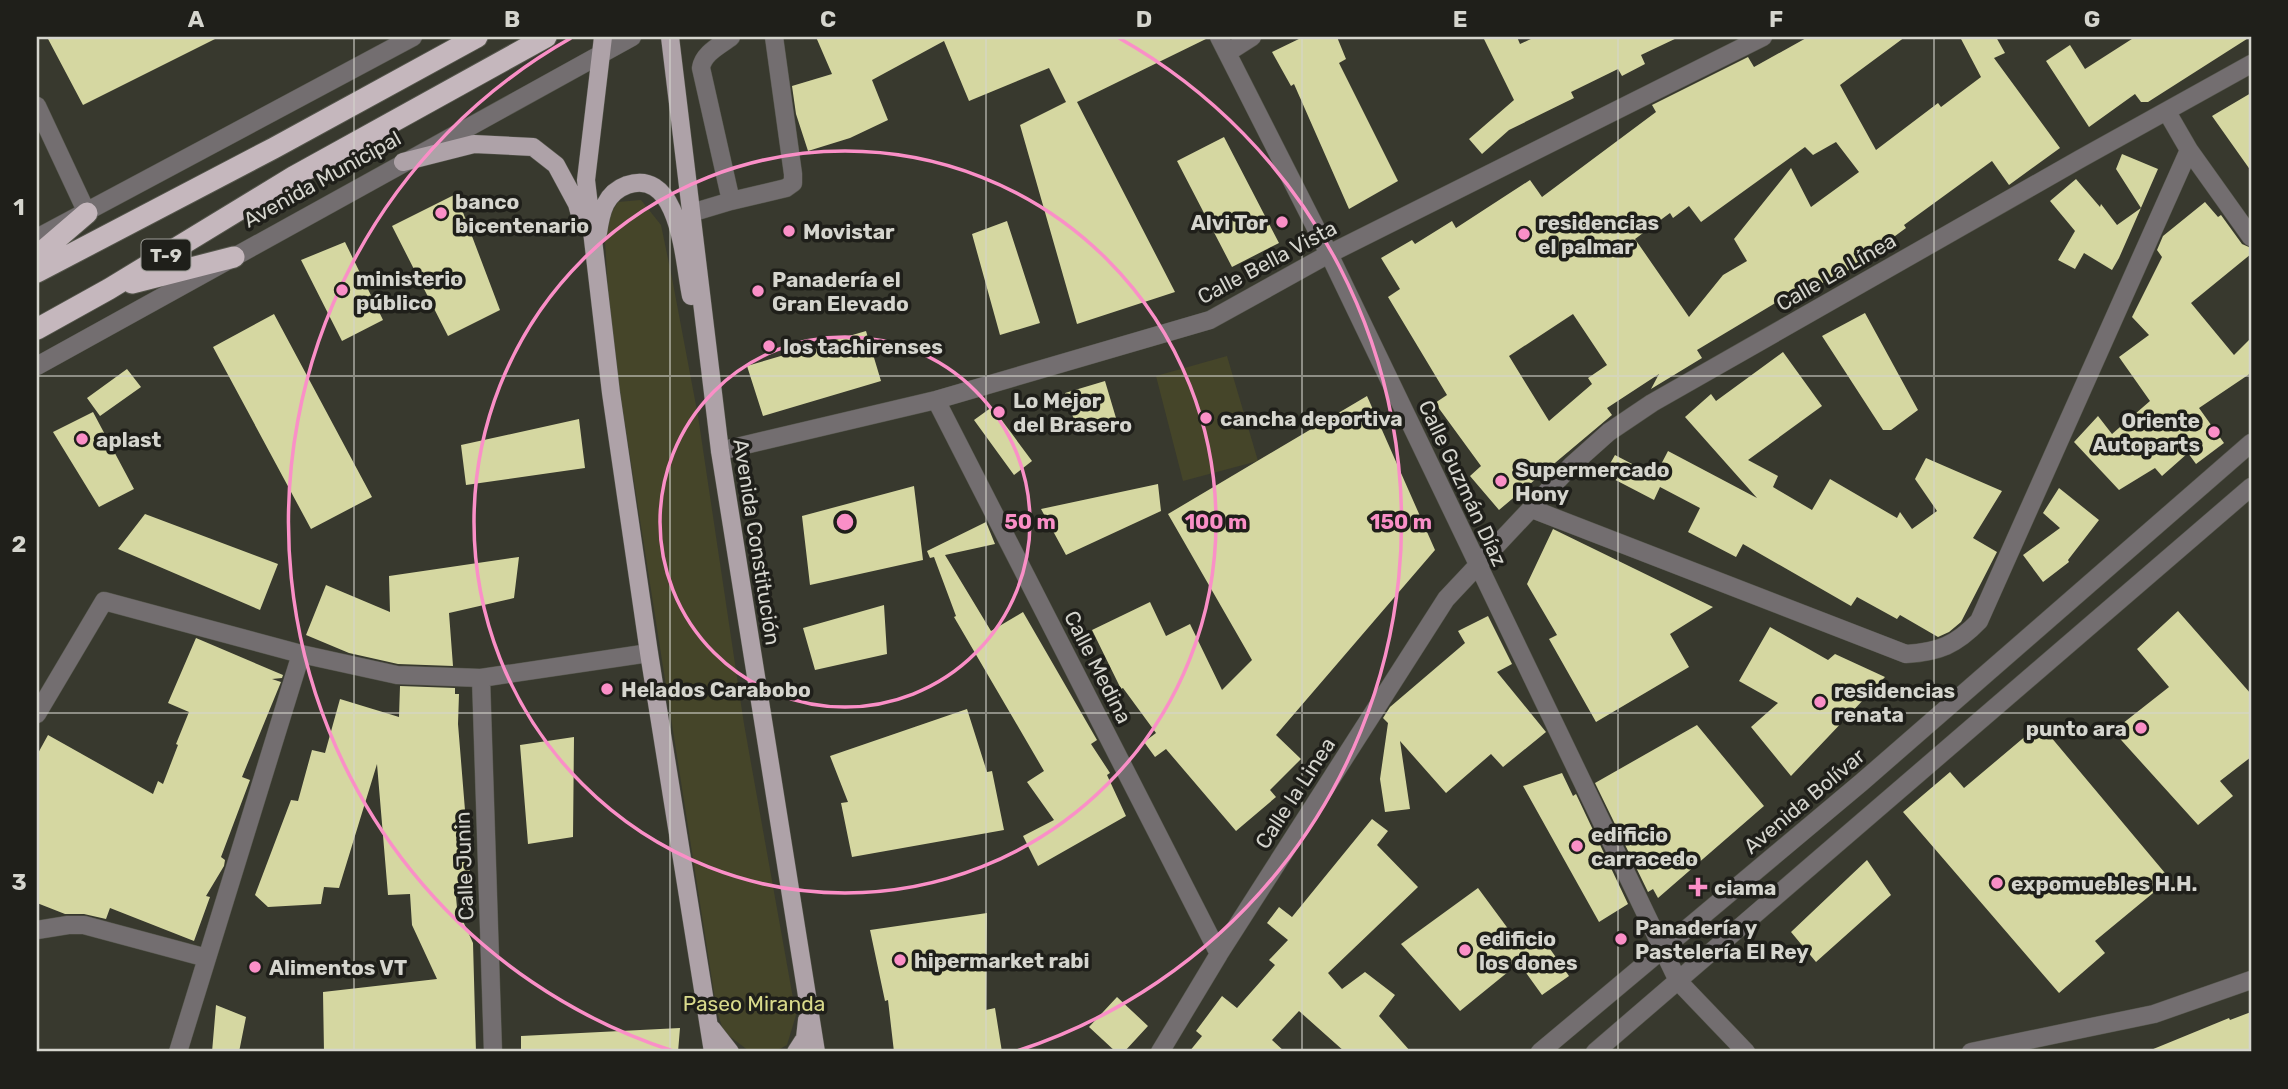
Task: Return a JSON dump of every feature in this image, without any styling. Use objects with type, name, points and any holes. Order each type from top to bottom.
[{"type":"highway","name":"T-9","points":[[37,272],[274,148],[477,37]]},
{"type":"highway","name":"Avenida Municipal","points":[[37,328],[109,289],[293,177],[546,37]]},
{"type":"highway","points":[[37,256],[87,213]]},
{"type":"highway","points":[[109,289],[234,257]]},
{"type":"main road","name":"Avenida Constitución","points":[[670,37],[720,451],[816,1052]]},
{"type":"main road","points":[[601,45],[586,180],[611,394],[649,653],[713,1052]]},
{"type":"main road","points":[[403,162],[474,144],[533,147],[556,164],[577,204],[598,282]]},
{"type":"main road","points":[[598,282],[598,235],[601,211],[606,200],[624,186],[636,183],[662,192],[671,204],[677,222],[720,451]]},
{"type":"main road","points":[[796,1052],[805,1038],[808,1007]]},
{"type":"main road","points":[[710,1026],[730,1052]]},
{"type":"street","points":[[37,238],[414,37]]},
{"type":"street","name":"Avenida Municipal","points":[[37,366],[403,162],[601,45],[632,37]]},
{"type":"street","points":[[731,37],[706,56],[701,68],[731,201]]},
{"type":"street","points":[[691,213],[786,188],[793,183],[774,37]]},
{"type":"street","points":[[1223,45],[1252,37]]},
{"type":"street","name":"Calle Bella Vista","points":[[720,451],[936,400],[1210,320],[1329,254],[1763,37]]},
{"type":"street","name":"Calle Guzmán Díaz","points":[[1223,45],[1329,254],[1678,981],[1746,1052]]},
{"type":"street","name":"Calle La Línea","points":[[1477,565],[1572,465],[1609,432],[1652,403],[2251,64]]},
{"type":"street","points":[[37,106],[87,213]]},
{"type":"street","points":[[2167,112],[2189,150],[2251,237]]},
{"type":"street","points":[[1532,509],[1906,654],[1936,651],[1956,643],[1979,621],[2189,150]]},
{"type":"street","name":"Calle Medina","points":[[936,400],[1219,954]]},
{"type":"street","name":"Avenida Bolívar","points":[[1540,1052],[1862,782],[2251,443]]},
{"type":"street","points":[[1595,1052],[2251,487]]},
{"type":"street","name":"Calle la Linea","points":[[1160,1052],[1219,954],[1446,599],[1477,565]]},
{"type":"street","points":[[37,714],[104,601],[301,654],[397,675],[481,678],[649,653]]},
{"type":"street","points":[[178,1052],[301,654]]},
{"type":"street","name":"Calle Junin","points":[[481,678],[493,1052]]},
{"type":"street","points":[[37,930],[84,925],[208,958]]},
{"type":"street","points":[[1971,1052],[2154,1014],[2251,980]]},
{"type":"green space","name":"Paseo Miranda","points":[[641,200],[661,225],[672,278],[698,416],[744,724],[796,1015],[787,1045],[774,1052],[749,1051],[724,1032],[717,1012],[618,379],[609,305],[604,225],[618,202]]},
{"type":"green space","name":"cancha deportiva","points":[[1227,356],[1258,461],[1183,481],[1156,376]]},
{"type":"building","points":[[47,37],[219,37],[83,105]]},
{"type":"building","points":[[816,37],[1208,37],[1077,102],[1175,292],[1077,324],[1020,125],[1066,102],[1049,68],[969,101],[944,41],[872,80],[888,120],[850,138],[808,151],[796,114],[792,86],[832,74]]},
{"type":"building","points":[[1303,37],[1337,37],[1346,59],[1339,63],[1398,181],[1349,209],[1294,84],[1291,86],[1272,52]]},
{"type":"building","points":[[1483,37],[1517,37],[1520,44],[1535,37],[1679,37],[1641,55],[1645,64],[1622,76],[1618,69],[1571,92],[1574,98],[1509,130],[1482,154],[1469,139],[1514,100]]},
{"type":"building","points":[[1808,37],[1905,37],[1840,85],[1876,150],[1938,103],[1941,107],[1981,77],[1960,37],[1996,37],[2005,53],[1994,58],[2060,148],[2009,185],[1992,161],[1904,225],[1906,228],[1846,272],[1845,270],[1798,297],[1794,292],[1697,350],[1702,358],[1651,389],[1659,374],[1607,408],[1612,415],[1499,510],[1470,476],[1481,466],[1435,403],[1447,395],[1388,297],[1400,289],[1381,258],[1412,240],[1415,244],[1452,221],[1456,228],[1530,180],[1542,197],[1656,112],[1652,105],[1748,57],[1754,67]],"holes":[[[1836,142],[1859,172],[1811,207],[1791,168],[1734,239],[1747,261],[1723,275],[1689,317],[1635,239],[1670,213],[1673,218],[1689,206],[1701,222],[1805,147],[1813,155]],[[1573,314],[1607,365],[1588,378],[1592,384],[1549,421],[1509,356]]]},
{"type":"building","points":[[2135,37],[2250,37],[2148,102],[2141,102],[2135,94],[2089,127],[2046,61],[2070,45],[2085,69]]},
{"type":"building","points":[[2251,93],[2251,171],[2212,116]]},
{"type":"building","points":[[1224,137],[1279,243],[1232,267],[1177,161]]},
{"type":"building","points":[[2122,154],[2158,169],[2141,208],[2116,169]]},
{"type":"building","points":[[2076,179],[2117,225],[2141,208],[2112,270],[2084,253],[2075,269],[2058,260],[2075,231],[2050,201]]},
{"type":"building","points":[[456,194],[500,310],[448,336],[392,226]]},
{"type":"building","points":[[2205,202],[2218,217],[2221,215],[2242,244],[2251,248],[2251,254],[2191,303],[2234,355],[2251,338],[2251,373],[2199,408],[2224,443],[2196,464],[2188,453],[2162,476],[2155,468],[2119,490],[2074,442],[2098,416],[2112,434],[2150,401],[2119,357],[2149,335],[2132,317],[2162,257],[2157,250],[2163,236]]},
{"type":"building","points":[[1007,221],[1040,323],[1000,335],[972,234]]},
{"type":"building","name":"ministerio público","points":[[345,242],[383,320],[342,341],[301,260]]},
{"type":"building","points":[[1865,313],[1918,410],[1891,430],[1883,430],[1822,336]]},
{"type":"building","points":[[274,314],[372,497],[311,529],[213,347]]},
{"type":"building","points":[[866,331],[881,381],[763,416],[747,366]]},
{"type":"building","points":[[1783,352],[1822,406],[1748,460],[1778,476],[1773,487],[1812,510],[1830,479],[1897,518],[1900,512],[1912,529],[1937,511],[1915,479],[1926,458],[2002,491],[1973,538],[1997,552],[1961,622],[1949,632],[1938,637],[1900,615],[1897,619],[1857,597],[1851,606],[1743,544],[1736,557],[1688,532],[1700,508],[1660,487],[1654,500],[1604,474],[1615,455],[1655,476],[1668,451],[1757,498],[1685,417],[1711,394],[1716,401]]},
{"type":"building","points":[[127,369],[141,387],[100,416],[87,398]]},
{"type":"building","points":[[1105,381],[1116,418],[1078,432],[1065,393]]},
{"type":"building","points":[[1367,396],[1435,550],[1276,735],[1301,759],[1270,790],[1276,797],[1236,831],[1166,749],[1155,757],[1144,742],[1156,733],[1123,688],[1121,689],[1092,630],[1150,602],[1166,636],[1190,624],[1222,690],[1252,660],[1168,514]]},
{"type":"building","points":[[992,407],[1032,461],[1014,475],[974,420]]},
{"type":"building","points":[[93,412],[134,489],[99,507],[53,432]]},
{"type":"building","points":[[579,419],[585,468],[466,485],[461,445]]},
{"type":"building","points":[[1158,484],[1161,511],[1066,555],[1041,509]]},
{"type":"building","points":[[914,486],[923,560],[810,585],[802,516]]},
{"type":"building","points":[[2059,488],[2099,520],[2069,562],[2043,582],[2023,555],[2060,528],[2043,513]]},
{"type":"building","points":[[145,514],[278,564],[260,610],[118,549]]},
{"type":"building","points":[[986,522],[995,544],[945,555],[991,631],[1023,612],[1097,740],[1091,744],[1110,773],[1107,775],[1126,816],[1038,866],[1023,836],[1054,820],[1027,782],[1044,771],[954,617],[956,616],[934,557],[930,558],[927,551]]},
{"type":"building","points":[[1553,529],[1713,607],[1670,634],[1689,667],[1596,722],[1549,639],[1557,635],[1527,584]]},
{"type":"building","points":[[519,557],[514,598],[449,613],[453,666],[398,664],[349,653],[306,635],[326,585],[390,612],[389,576]]},
{"type":"building","points":[[884,605],[887,654],[815,670],[803,628]]},
{"type":"building","points":[[2178,611],[2251,694],[2251,757],[2220,781],[2233,796],[2198,825],[2113,731],[2169,687],[2137,649]]},
{"type":"building","points":[[1488,616],[1512,664],[1497,672],[1546,732],[1503,767],[1491,754],[1446,793],[1400,741],[1410,809],[1385,812],[1380,779],[1388,723],[1383,718],[1390,707],[1465,643],[1458,631]]},
{"type":"building","name":"residencias renata","points":[[1770,627],[1828,660],[1835,654],[1885,677],[1791,776],[1751,727],[1778,703],[1739,681]]},
{"type":"building","points":[[196,638],[283,675],[282,678],[272,679],[281,682],[242,777],[250,780],[221,857],[225,860],[224,866],[206,896],[210,897],[194,941],[110,908],[106,919],[84,914],[65,914],[37,903],[37,755],[48,735],[153,794],[158,781],[163,784],[189,712],[168,703]]},
{"type":"building","points":[[400,686],[455,688],[455,694],[459,694],[458,724],[471,884],[455,885],[457,908],[473,943],[476,1052],[324,1052],[323,992],[437,979],[412,925],[410,894],[388,895],[377,764],[339,888],[324,887],[321,904],[268,907],[255,895],[291,800],[298,801],[312,750],[325,753],[340,699],[399,717]]},
{"type":"building","points":[[967,709],[987,772],[992,771],[1004,830],[852,857],[841,803],[848,802],[830,756]]},
{"type":"building","points":[[2040,724],[2170,879],[2095,941],[2105,953],[2059,993],[1903,812],[1950,772],[1964,788]]},
{"type":"building","points":[[1697,725],[1764,806],[1658,898],[1653,889],[1648,892],[1595,783]]},
{"type":"building","points":[[574,737],[573,837],[528,844],[520,745]]},
{"type":"building","name":"edificio carracedo","points":[[1562,773],[1573,796],[1576,794],[1628,904],[1599,922],[1523,786]]},
{"type":"building","points":[[1372,819],[1388,831],[1377,845],[1418,887],[1328,973],[1342,989],[1365,972],[1395,995],[1379,1016],[1411,1052],[1345,1052],[1299,1011],[1272,1040],[1285,1052],[1189,1052],[1202,1036],[1196,1031],[1222,996],[1237,1008],[1275,965],[1269,960],[1288,940],[1267,923],[1279,907],[1292,917]]},
{"type":"building","points":[[1867,860],[1891,895],[1816,962],[1791,932]]},
{"type":"building","name":"edificio los dones","points":[[1478,888],[1523,949],[1541,936],[1569,976],[1542,995],[1519,963],[1460,1011],[1401,944]]},
{"type":"building","points":[[987,913],[986,1010],[995,1008],[1002,1052],[894,1052],[888,1000],[885,1001],[870,930]]},
{"type":"building","points":[[1117,997],[1148,1026],[1124,1052],[1116,1052],[1089,1027]]},
{"type":"building","points":[[216,1005],[246,1017],[239,1052],[212,1052]]},
{"type":"building","points":[[2251,1012],[2251,1052],[2146,1052],[2229,1018],[2230,1020]]},
{"type":"building","points":[[680,1028],[678,1052],[521,1052],[521,1036]]},
{"type":"place","name":"banco bicentenario","points":[[441,213]]},
{"type":"place","name":"Alvi Tor","points":[[1282,222]]},
{"type":"place","name":"Movistar","points":[[789,231]]},
{"type":"place","name":"residencias el palmar","points":[[1524,234]]},
{"type":"place","name":"ministerio público","points":[[342,290]]},
{"type":"place","name":"Panadería el Gran Elevado","points":[[758,291]]},
{"type":"place","name":"los tachirenses","points":[[769,346]]},
{"type":"place","name":"Lo Mejor del Brasero","points":[[999,412]]},
{"type":"place","name":"cancha deportiva","points":[[1206,418]]},
{"type":"place","name":"Oriente Autoparts","points":[[2214,432]]},
{"type":"place","name":"aplast","points":[[82,439]]},
{"type":"place","name":"Supermercado Hony","points":[[1501,481]]},
{"type":"place","name":"Helados Carabobo","points":[[607,689]]},
{"type":"place","name":"residencias renata","points":[[1820,702]]},
{"type":"place","name":"punto ara","points":[[2141,728]]},
{"type":"place","name":"edificio carracedo","points":[[1577,846]]},
{"type":"place","name":"expomuebles H.H.","points":[[1997,883]]},
{"type":"place","name":"ciama","points":[[1698,887]]},
{"type":"place","name":"Panadería y Pastelería El Rey","points":[[1621,939]]},
{"type":"place","name":"edificio los dones","points":[[1465,950]]},
{"type":"place","name":"hipermarket rabi","points":[[900,960]]},
{"type":"place","name":"Alimentos VT","points":[[255,967]]}]
